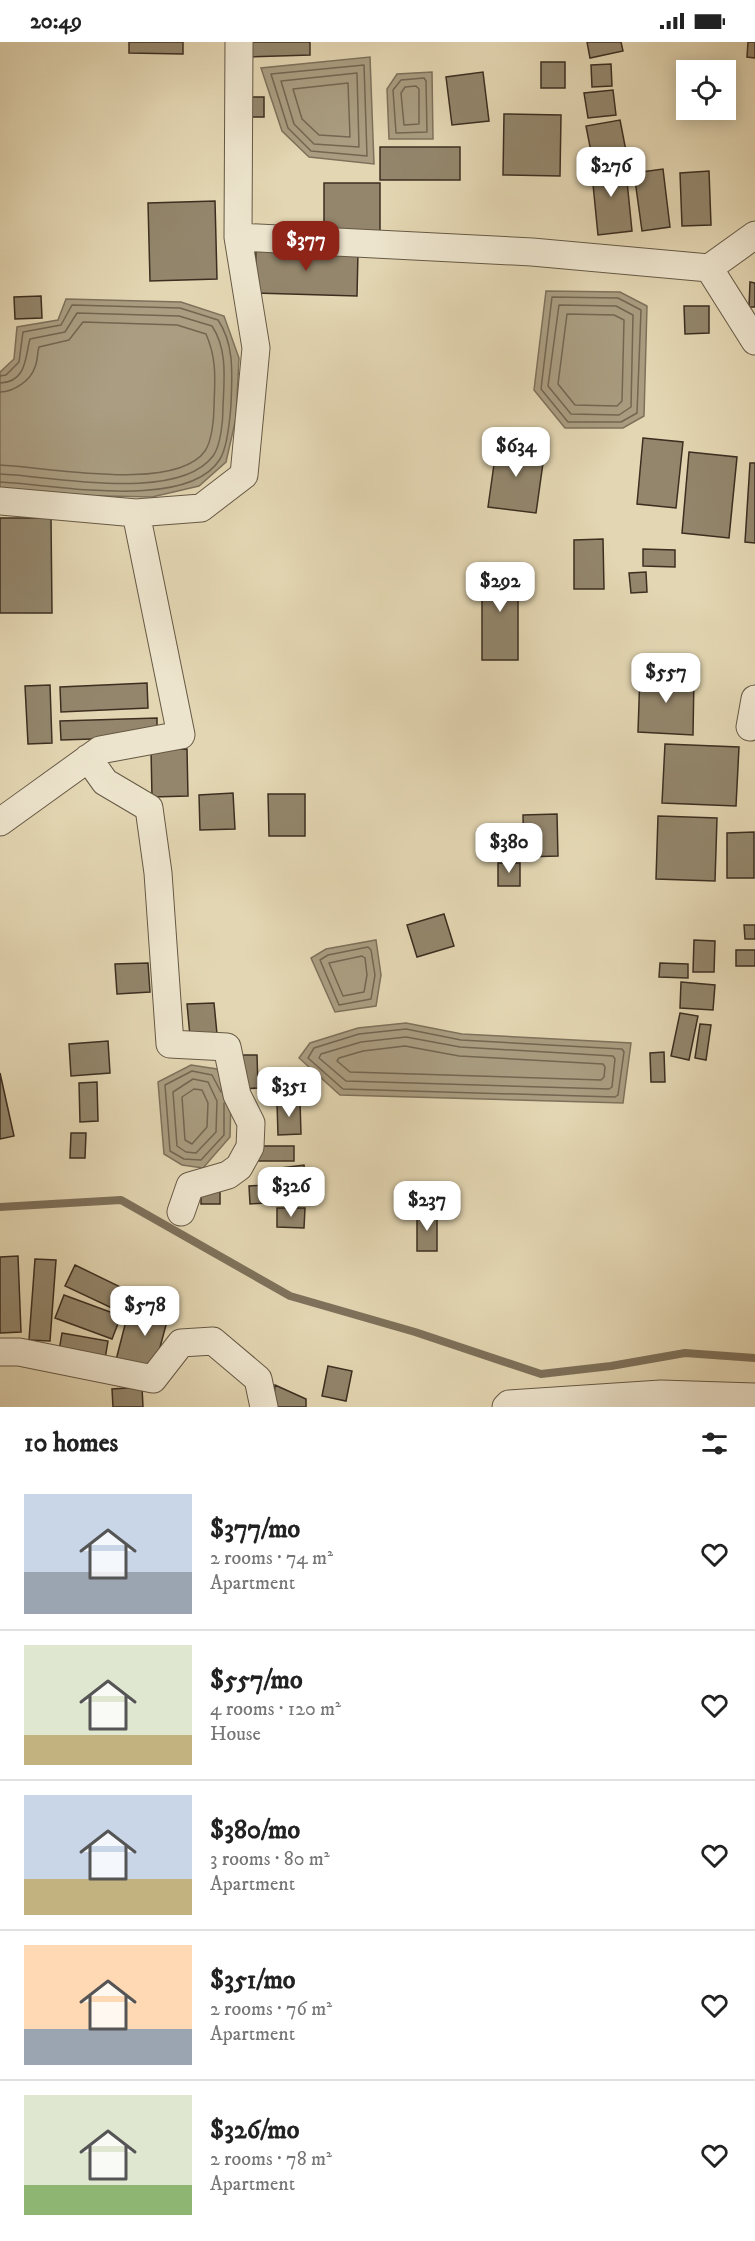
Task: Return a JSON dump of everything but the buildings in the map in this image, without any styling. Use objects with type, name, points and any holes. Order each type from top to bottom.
[{"type":"street","points":[[0,501],[136,513],[201,508],[244,475],[256,348],[238,237],[239,42]]},
{"type":"street","points":[[238,237],[532,252],[709,268],[755,235]]},
{"type":"street","points":[[709,268],[755,341]]},
{"type":"street","points":[[0,822],[100,750],[181,735],[136,513]]},
{"type":"street","points":[[750,727],[755,699]]},
{"type":"street","points":[[88,758],[105,782],[149,808],[158,873],[170,1044],[227,1047],[237,1095],[251,1123],[250,1147],[239,1167],[228,1175],[190,1186],[181,1212]]},
{"type":"street","points":[[0,1352],[19,1352],[153,1379],[181,1343],[213,1341],[258,1379],[264,1407]]},
{"type":"street","points":[[506,1407],[509,1404],[661,1394],[755,1397]]},
{"type":"water","points":[[370,57],[374,164],[309,157],[282,131],[261,68]]},
{"type":"water","points":[[432,72],[433,139],[389,139],[387,89],[397,74]]},
{"type":"water","points":[[546,291],[620,292],[647,306],[644,416],[623,428],[565,428],[534,390]]},
{"type":"water","points":[[66,299],[181,302],[224,316],[239,358],[236,418],[226,462],[199,486],[152,497],[61,495],[0,488],[0,372],[14,359],[17,327],[58,320]]},
{"type":"water","points":[[376,940],[381,975],[376,1006],[335,1012],[311,958],[326,949]]},
{"type":"water","points":[[406,1023],[462,1034],[631,1043],[623,1103],[340,1095],[299,1058],[310,1043],[358,1028]]},
{"type":"water","points":[[191,1065],[217,1069],[231,1098],[230,1137],[203,1168],[182,1165],[164,1154],[158,1082]]},
{"type":"waterway","points":[[0,1207],[121,1200],[290,1296],[415,1332],[541,1374],[611,1366],[685,1353],[755,1358]]}]
